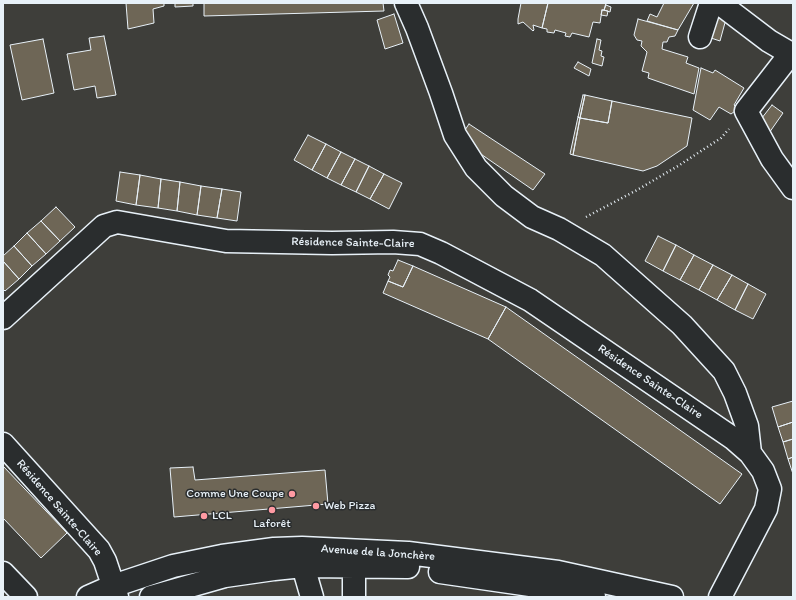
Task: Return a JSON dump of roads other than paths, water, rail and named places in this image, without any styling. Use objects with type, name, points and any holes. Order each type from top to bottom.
[{"type":"street","name":"Résidence Sainte-Claire","points":[[406,3],[455,135],[476,168],[504,196],[532,217],[559,229],[603,255],[682,325],[724,371],[735,393],[747,426],[750,453]]},
{"type":"street","points":[[700,37],[711,3]]},
{"type":"street","points":[[719,3],[770,41],[792,54],[746,111],[772,159],[793,188]]},
{"type":"street","name":"Résidence Sainte-Claire","points":[[3,318],[104,226],[117,222],[226,241],[332,243],[393,242],[420,244],[441,253],[530,300],[734,439],[750,453],[763,471],[770,489],[766,509],[720,597]]},
{"type":"street","name":"Résidence Sainte-Claire","points":[[3,444],[99,550],[105,561],[115,591]]},
{"type":"street","name":"Avenue de la Jonchère","points":[[88,597],[115,591],[173,566],[222,556],[274,549],[302,557],[354,558],[408,553],[558,572],[672,597]]},
{"type":"street","points":[[302,557],[312,597]]},
{"type":"street","name":"Avenue de la Jonchère","points":[[151,597],[225,576],[302,557]]},
{"type":"street","points":[[354,558],[354,597]]},
{"type":"street","name":"Avenue de la Jonchère","points":[[354,558],[558,589],[594,597]]},
{"type":"street","points":[[3,573],[26,597]]},
{"type":"place","name":"Comme Une Coupe","points":[[292,494]]},
{"type":"place","name":"Web Pizza","points":[[316,506]]},
{"type":"place","name":"Laforêt","points":[[272,510]]},
{"type":"place","name":"LCL","points":[[204,516]]}]
